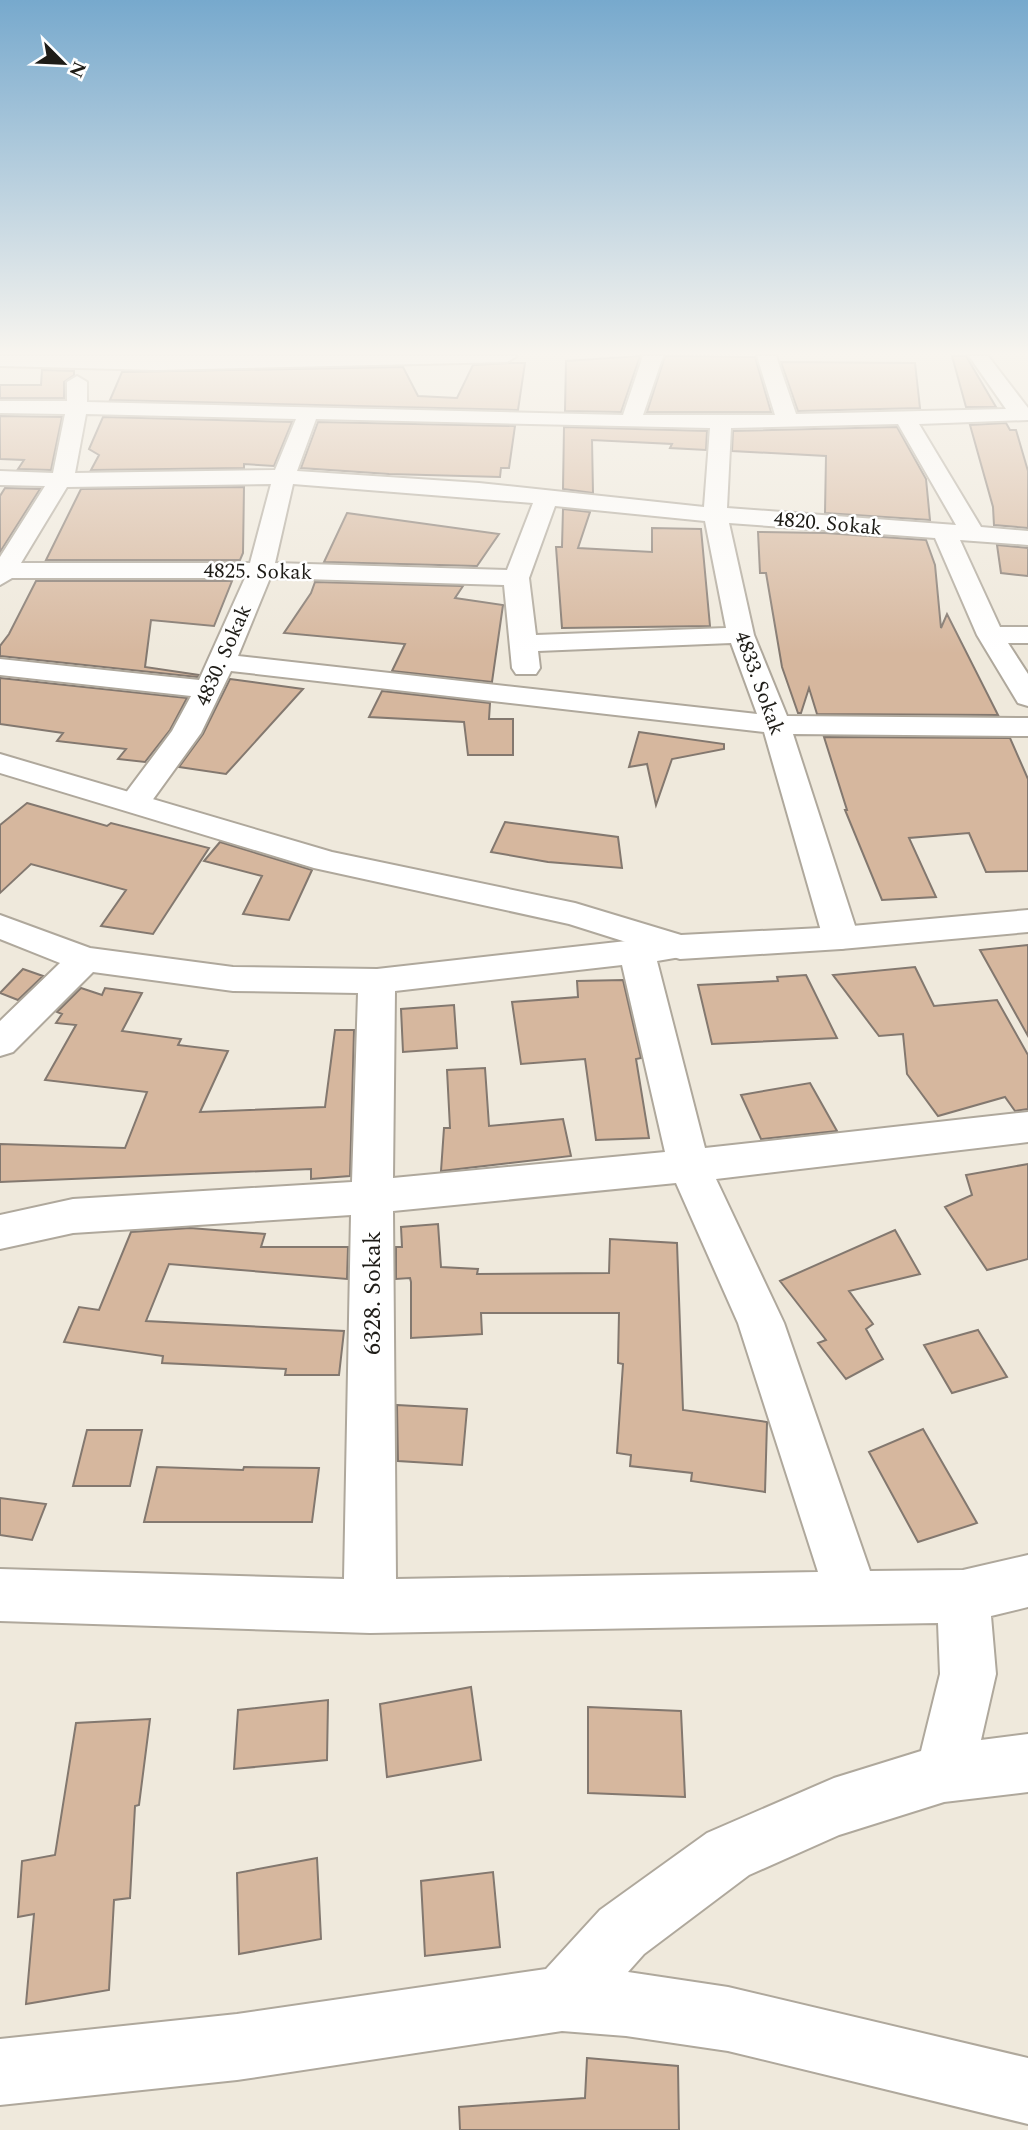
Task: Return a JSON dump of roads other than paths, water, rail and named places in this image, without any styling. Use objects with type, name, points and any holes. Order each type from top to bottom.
[{"type":"street","points":[[1,573],[59,480],[65,455]]},
{"type":"street","name":"4830. Sokak","points":[[135,802],[187,733],[222,662],[261,570],[292,455]]},
{"type":"street","name":"4833. Sokak","points":[[719,455],[715,514],[741,635],[776,725],[841,938]]},
{"type":"street","points":[[927,455],[974,534]]},
{"type":"street","name":"4820. Sokak","points":[[0,478],[59,480],[284,477],[479,490],[715,514],[1028,538]]},
{"type":"street","points":[[526,699],[525,643],[516,578],[547,498]]},
{"type":"street","points":[[945,533],[990,635],[1028,697]]},
{"type":"street","name":"4825. Sokak","points":[[1,573],[261,570],[516,578]]},
{"type":"street","points":[[525,643],[741,635]]},
{"type":"street","points":[[990,635],[1028,635]]},
{"type":"street","points":[[222,662],[526,699],[776,725],[1028,727]]},
{"type":"street","points":[[0,667],[208,689]]},
{"type":"street","points":[[3,768],[135,802],[326,861],[575,914],[680,947]]},
{"type":"street","points":[[0,926],[85,959],[233,979],[377,981],[680,947],[841,938],[1028,921]]},
{"type":"street","points":[[637,952],[689,1166],[761,1323],[853,1598]]},
{"type":"street","points":[[0,1043],[85,959]]},
{"type":"street","name":"6328. Sokak","points":[[370,1606],[372,1197],[377,981]]},
{"type":"street","points":[[0,1232],[73,1216],[372,1197],[689,1166],[1028,1127]]},
{"type":"street","points":[[0,1595],[370,1606],[963,1596],[1028,1581]]},
{"type":"street","points":[[944,1773],[968,1674],[963,1596]]},
{"type":"street","points":[[562,1999],[622,1932],[728,1854],[834,1807],[944,1773],[1028,1763]]},
{"type":"street","points":[[0,2073],[237,2047],[562,1999],[626,2004],[729,2019],[1028,2091]]}]
